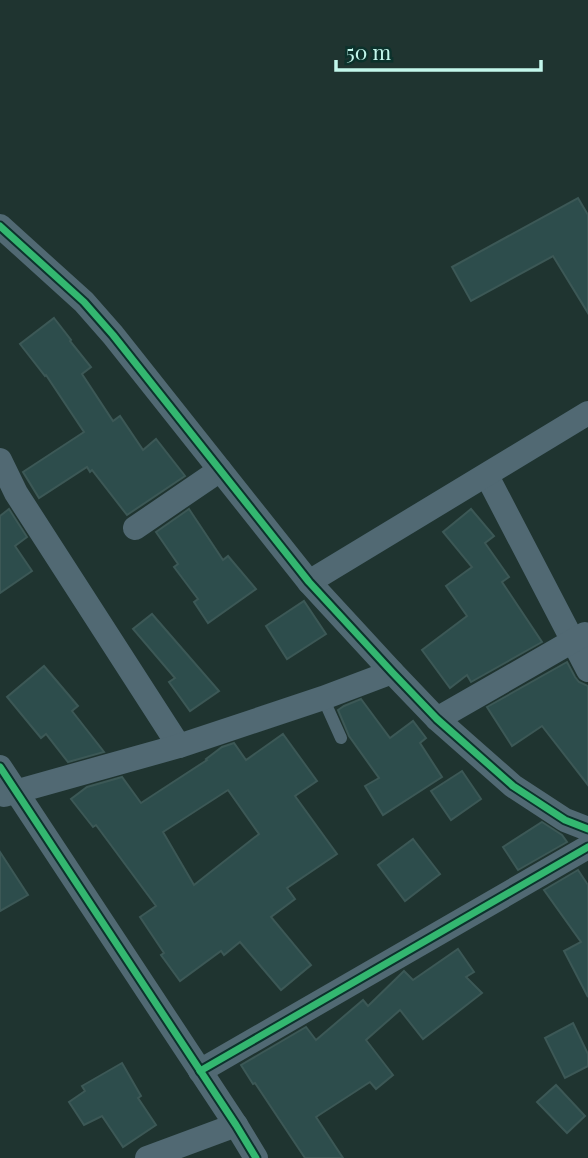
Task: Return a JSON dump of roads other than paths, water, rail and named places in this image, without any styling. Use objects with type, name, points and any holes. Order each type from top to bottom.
[{"type":"street","points":[[0,226],[84,302],[309,582],[392,672],[438,719],[513,786],[565,820],[588,829]]},
{"type":"street","points":[[309,582],[588,413]]},
{"type":"street","points":[[0,460],[16,493],[178,746]]},
{"type":"street","points":[[135,528],[220,470]]},
{"type":"street","points":[[487,476],[581,637],[588,670]]},
{"type":"street","points":[[438,719],[581,637]]},
{"type":"street","points":[[8,794],[178,746],[392,672]]},
{"type":"street","points":[[0,767],[8,794],[200,1071],[256,1158]]},
{"type":"street","points":[[200,1071],[588,846]]},
{"type":"street","points":[[147,1158],[236,1125]]},
{"type":"lane","points":[[323,698],[341,738]]}]
